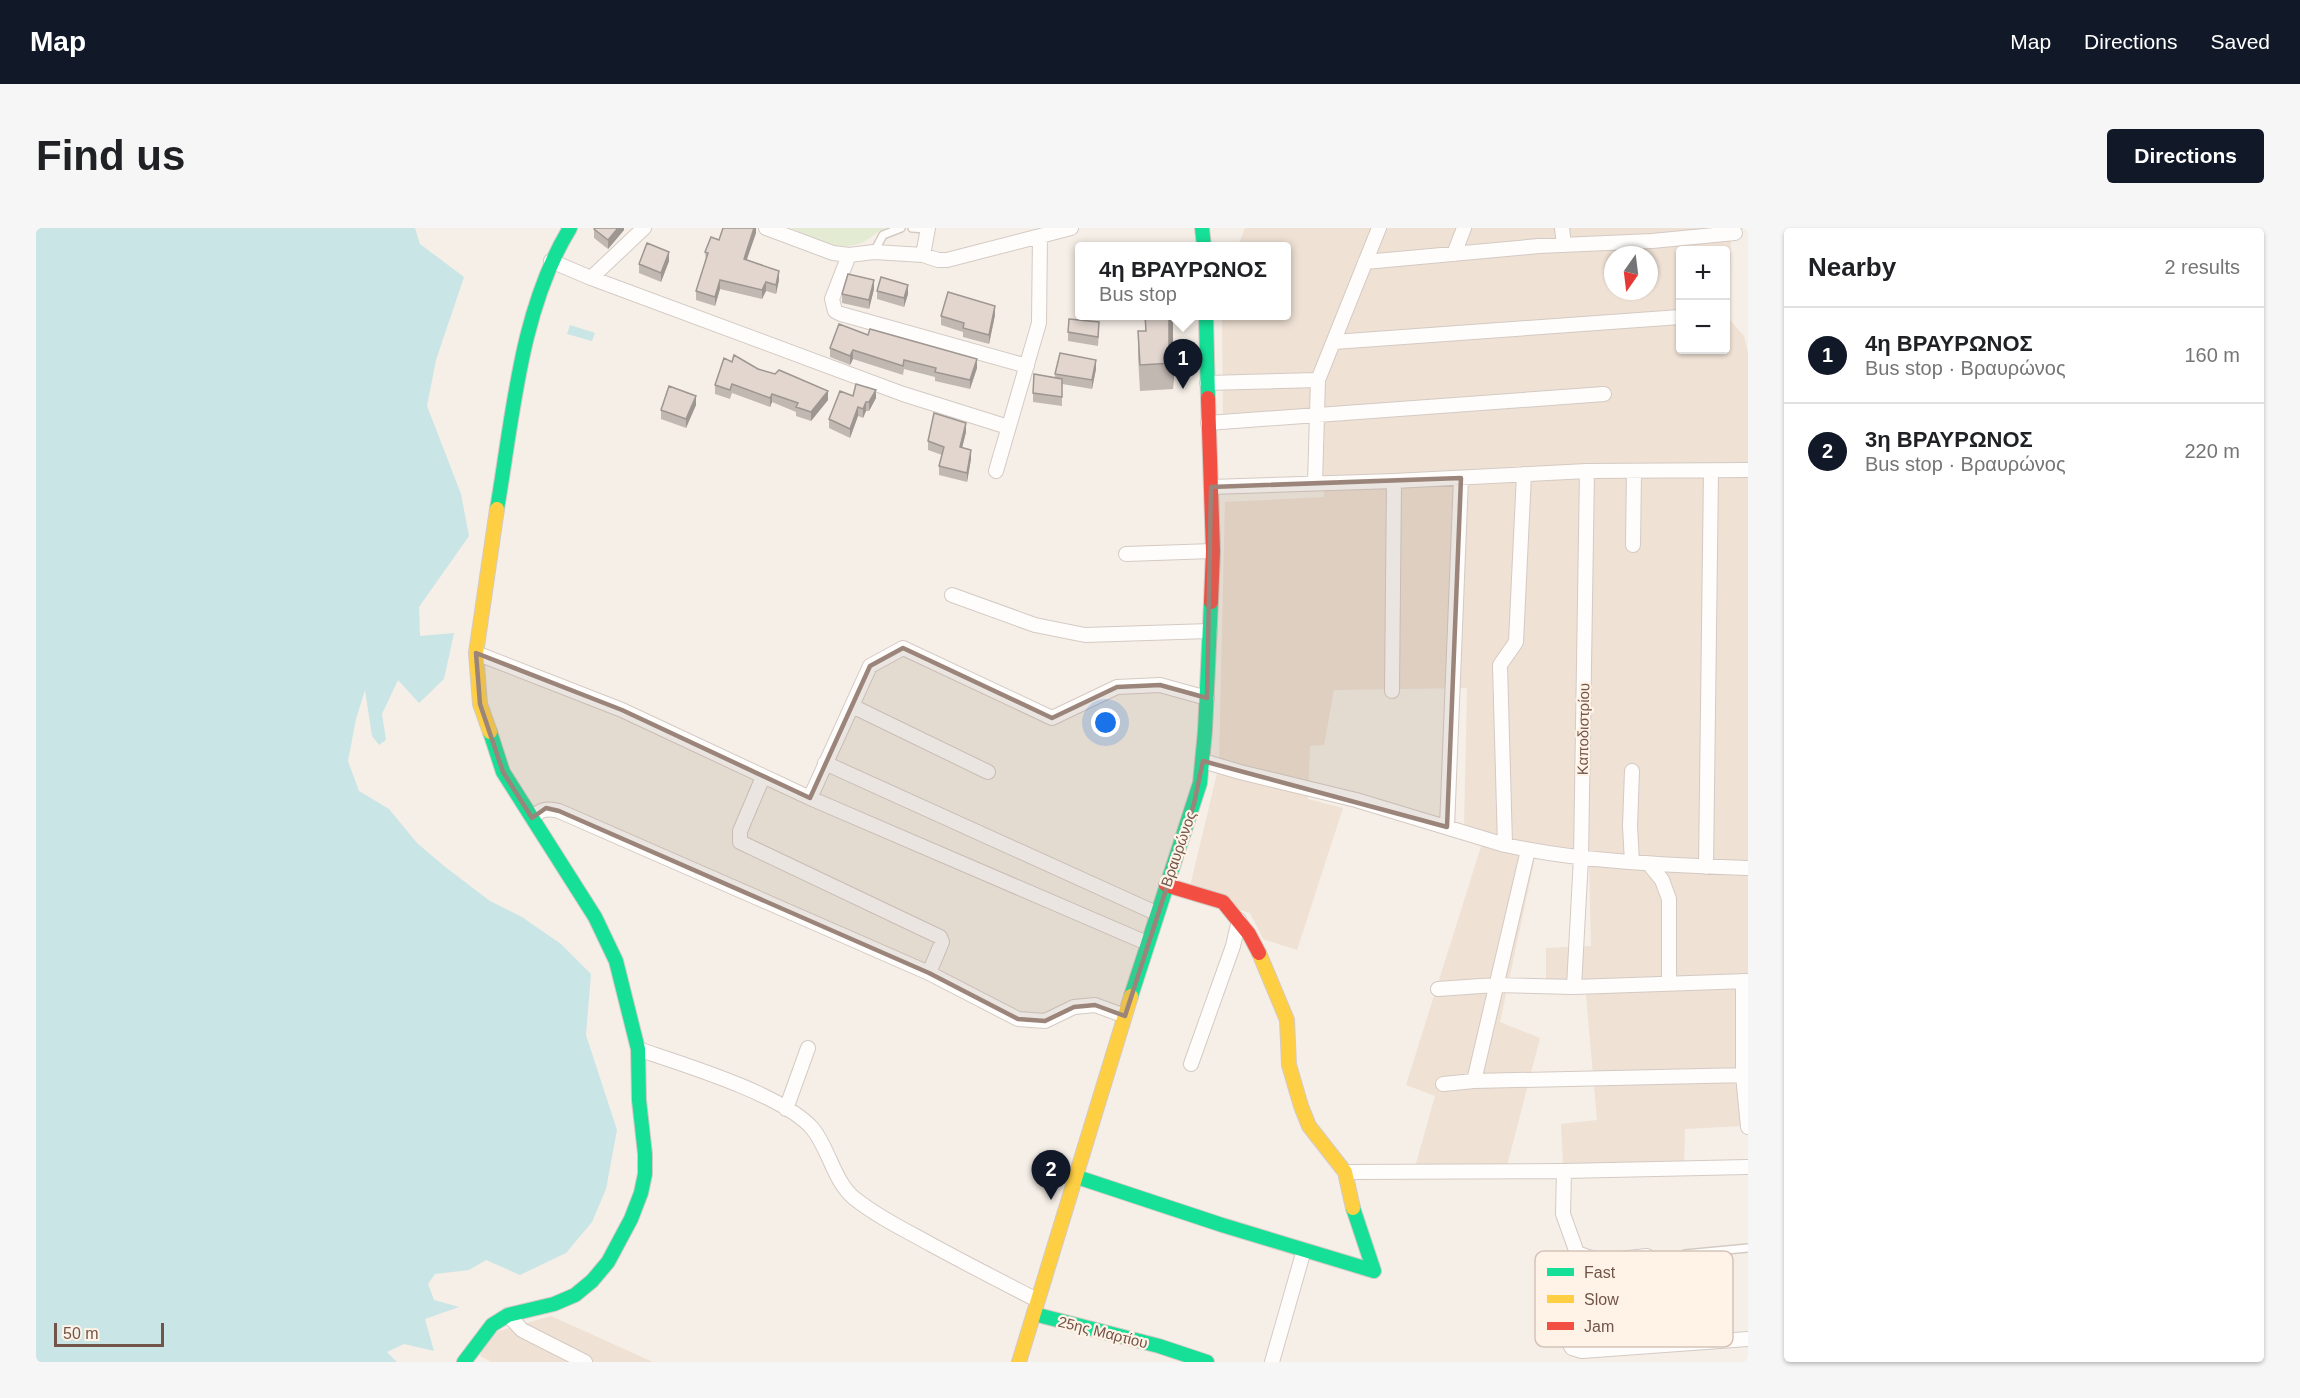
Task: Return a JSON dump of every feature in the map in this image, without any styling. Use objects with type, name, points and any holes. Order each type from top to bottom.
[{"type":"street","points":[[464,1362],[492,1325],[508,1315],[554,1304],[575,1295],[592,1281],[608,1262],[632,1219],[645,1174],[639,1100],[638,1049],[616,961],[595,917],[503,772],[480,704],[476,653],[488,561],[517,381],[527,332],[551,261],[570,228]]},
{"type":"street","points":[[591,278],[644,228]]},
{"type":"street","points":[[766,228],[820,249],[849,255],[874,252],[923,255],[938,260],[947,260],[1071,228]]},
{"type":"street","points":[[1315,483],[1318,380],[1379,228]]},
{"type":"street","points":[[1454,254],[1464,228]]},
{"type":"street","points":[[1562,228],[1564,245]]},
{"type":"street","points":[[923,255],[927,229]]},
{"type":"street","points":[[1365,262],[1564,245],[1652,234],[1736,233]]},
{"type":"street","points":[[996,471],[1039,323],[1040,236]]},
{"type":"street","points":[[849,255],[832,299],[835,311],[1027,366]]},
{"type":"street","points":[[551,261],[903,394],[1008,426]]},
{"type":"street","points":[[1334,342],[1676,316]]},
{"type":"street","name":"Βραυρώνος","points":[[1018,1362],[1156,913],[1194,804],[1203,761],[1213,551],[1206,320]]},
{"type":"street","points":[[1207,382],[1318,380]]},
{"type":"street","points":[[1208,423],[1604,394]]},
{"type":"street","points":[[1212,487],[1587,471],[1748,470]]},
{"type":"street","name":"Καποδιστρίου","points":[[1574,987],[1581,858],[1587,471]]},
{"type":"street","points":[[1633,545],[1634,471]]},
{"type":"street","points":[[1706,867],[1711,471]]},
{"type":"street","points":[[1505,845],[1500,665],[1516,642],[1524,474]]},
{"type":"street","points":[[1447,827],[1461,478]]},
{"type":"street","points":[[1392,691],[1394,481]]},
{"type":"street","points":[[1126,554],[1213,551]]},
{"type":"street","points":[[951,595],[1035,625],[1084,635],[1210,631]]},
{"type":"street","points":[[810,798],[870,666],[903,648],[1052,718],[1117,687],[1160,685],[1207,698]]},
{"type":"street","points":[[476,653],[622,710],[810,798],[1147,943]]},
{"type":"street","points":[[852,706],[988,772]]},
{"type":"street","points":[[1203,761],[1356,800],[1528,850],[1581,858],[1649,864],[1748,868]]},
{"type":"street","points":[[825,763],[1156,913]]},
{"type":"street","points":[[1632,771],[1630,826],[1632,862]]},
{"type":"street","points":[[764,777],[740,831],[740,842],[940,937],[942,942],[929,973]]},
{"type":"street","points":[[532,818],[546,808],[559,811],[929,973],[1018,1019],[1045,1021],[1074,1007],[1095,1005],[1125,1016]]},
{"type":"street","points":[[1474,1081],[1528,850]]},
{"type":"street","points":[[1649,864],[1662,880],[1669,899],[1669,982]]},
{"type":"street","points":[[1074,1176],[1155,1204],[1374,1270],[1356,1219],[1345,1172],[1309,1126],[1289,1065],[1287,1020],[1279,997],[1249,934],[1223,902],[1166,885]]},
{"type":"street","points":[[1191,1064],[1233,946],[1239,920]]},
{"type":"street","points":[[1438,989],[1495,985],[1574,987],[1745,981],[1745,1075],[1748,1127]]},
{"type":"street","points":[[786,1109],[808,1048]]},
{"type":"street","points":[[638,1049],[753,1092],[786,1109],[812,1127],[832,1166],[851,1195],[877,1216],[1035,1307]]},
{"type":"street","points":[[1443,1084],[1474,1081],[1745,1075]]},
{"type":"street","points":[[1345,1172],[1748,1167]]},
{"type":"street","points":[[1564,1171],[1563,1214],[1576,1251]]},
{"type":"street","points":[[1272,1362],[1304,1250]]},
{"type":"street","name":"25ης Μαρτίου","points":[[1035,1307],[1207,1362]]},
{"type":"street","points":[[508,1315],[522,1330],[585,1362]]},
{"type":"street","points":[[1733,1340],[1748,1339]]},
{"type":"street","points":[[1572,1347],[1582,1351],[1637,1347]]},
{"type":"lane","points":[[874,252],[883,235],[901,228]]},
{"type":"lane","points":[[912,228],[927,229]]},
{"type":"lane","points":[[1716,1251],[1748,1248]]},
{"type":"highlighted area","points":[[1461,478],[1447,827],[1203,761],[1194,804],[1125,1016],[1095,1005],[1074,1007],[1045,1021],[1018,1019],[929,973],[559,811],[546,808],[532,818],[503,772],[480,704],[476,653],[622,710],[810,798],[870,666],[903,648],[1052,718],[1117,687],[1160,685],[1207,698],[1211,487]]},
{"type":"shaded area","points":[[1245,228],[1731,228],[1730,320],[1744,336],[1748,353],[1748,973],[1738,976],[1743,1126],[1685,1129],[1684,1166],[1563,1165],[1561,1124],[1597,1120],[1585,984],[1546,985],[1546,948],[1591,946],[1589,862],[1537,849],[1500,1022],[1540,1038],[1507,1166],[1415,1167],[1435,1096],[1406,1085],[1484,837],[1464,830],[1467,688],[1334,690],[1324,745],[1310,746],[1308,799],[1343,808],[1297,950],[1263,939],[1250,913],[1188,895],[1219,765],[1225,502],[1324,497],[1320,423],[1223,427],[1222,320],[1291,320],[1291,242],[1240,242]]},
{"type":"shaded area","points":[[551,1316],[653,1362],[491,1362],[480,1356],[488,1334]]},
{"type":"green space","points":[[791,228],[885,228],[865,241],[846,246],[827,243]]},
{"type":"water","points":[[36,228],[415,228],[420,244],[464,277],[436,360],[427,406],[461,494],[469,536],[419,607],[420,636],[454,633],[444,679],[419,703],[398,680],[382,714],[386,740],[379,745],[372,736],[365,690],[356,719],[348,761],[359,791],[389,809],[417,843],[490,901],[522,917],[561,944],[591,974],[586,1035],[617,1130],[606,1189],[592,1222],[566,1253],[520,1275],[486,1260],[469,1270],[435,1274],[428,1284],[434,1300],[459,1307],[425,1319],[434,1351],[404,1344],[387,1352],[397,1362],[36,1362]]},
{"type":"water","points":[[570,325],[595,333],[592,341],[567,334]]},
{"type":"building","points":[[595,228],[618,228],[608,240]]},
{"type":"building","points":[[723,228],[754,228],[744,259],[779,271],[776,285],[766,282],[762,290],[720,280],[715,297],[696,291],[711,237],[719,240]]},
{"type":"building","points":[[647,243],[669,252],[661,273],[639,264]]},
{"type":"building","points":[[848,274],[874,280],[869,300],[842,294]]},
{"type":"building","points":[[881,277],[908,285],[904,298],[877,291]]},
{"type":"building","points":[[948,292],[995,306],[989,335],[963,328],[964,323],[941,316]]},
{"type":"building","points":[[1069,319],[1099,322],[1098,337],[1068,332]]},
{"type":"building","points":[[1145,320],[1169,320],[1169,345],[1174,345],[1173,363],[1140,365],[1138,331],[1146,331]]},
{"type":"building","points":[[839,324],[868,335],[870,329],[977,359],[970,380],[935,372],[936,368],[904,360],[903,366],[853,350],[850,356],[830,348]]},
{"type":"building","points":[[1060,353],[1096,360],[1092,380],[1055,374]]},
{"type":"building","points":[[734,355],[758,369],[775,374],[779,370],[828,391],[811,412],[796,407],[798,403],[772,394],[770,398],[732,384],[730,390],[715,385],[724,358],[732,362]]},
{"type":"building","points":[[1034,374],[1062,379],[1062,397],[1033,393]]},
{"type":"building","points":[[856,384],[876,390],[863,409],[858,407],[850,429],[829,419],[840,391],[853,396]]},
{"type":"building","points":[[669,386],[696,396],[686,419],[661,410]]},
{"type":"building","points":[[934,413],[966,423],[960,447],[971,450],[967,473],[939,466],[944,447],[928,441]]},
{"type":"traffic: fast","points":[[497,509],[514,401],[529,328],[553,260],[570,228]]},
{"type":"traffic: fast","points":[[1202,228],[1204,242]]},
{"type":"traffic: fast","points":[[1206,320],[1208,398]]},
{"type":"traffic: fast","points":[[1131,996],[1200,783],[1205,731],[1211,602]]},
{"type":"traffic: fast","points":[[464,1362],[492,1325],[508,1315],[554,1304],[575,1295],[592,1281],[608,1262],[631,1219],[641,1193],[645,1174],[639,1100],[638,1049],[616,961],[595,917],[503,772],[490,732]]},
{"type":"traffic: fast","points":[[1074,1176],[1222,1225],[1374,1271],[1353,1208]]},
{"type":"traffic: fast","points":[[1034,1314],[1159,1346],[1207,1362]]},
{"type":"traffic: slow","points":[[490,732],[480,704],[476,653],[497,509]]},
{"type":"traffic: slow","points":[[1259,953],[1287,1020],[1289,1065],[1301,1106],[1309,1126],[1345,1172],[1353,1208]]},
{"type":"traffic: slow","points":[[1019,1362],[1131,996]]},
{"type":"traffic: jam","points":[[1208,398],[1213,551],[1211,602]]},
{"type":"traffic: jam","points":[[1166,885],[1223,902],[1249,934],[1259,953]]},
{"type":"place","name":"4η ΒΡΑΥΡΩΝΟΣ","points":[[1183,389]]},
{"type":"place","name":"3η ΒΡΑΥΡΩΝΟΣ","points":[[1051,1200]]}]
